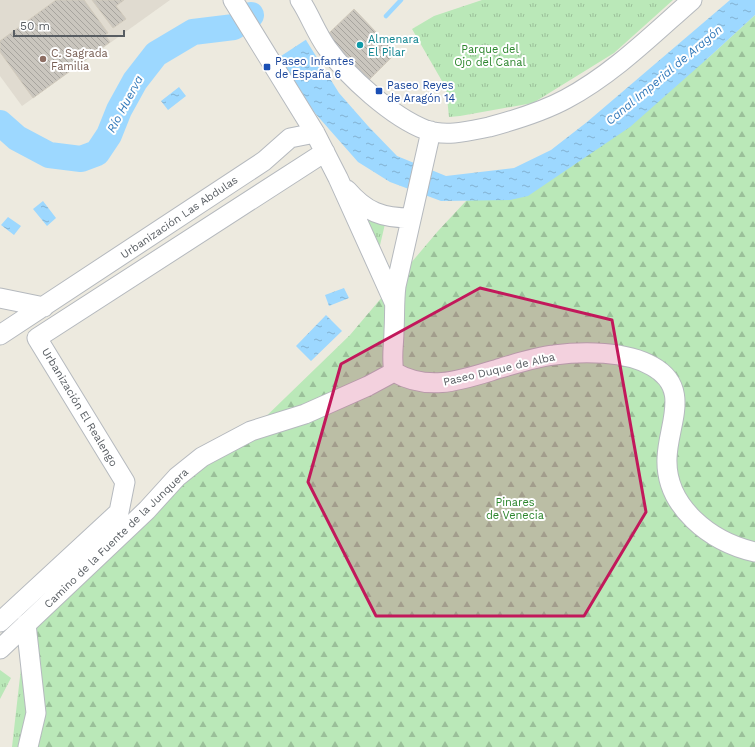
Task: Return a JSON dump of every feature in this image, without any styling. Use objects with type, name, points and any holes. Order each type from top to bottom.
[{"type":"street","points":[[233,0],[315,133],[338,178],[394,302]]},
{"type":"street","points":[[300,0],[327,48],[370,93],[408,121],[431,131],[444,133],[470,131],[533,114],[566,99],[594,82],[620,63],[692,0]]},
{"type":"street","points":[[394,372],[392,364],[396,286],[431,131]]},
{"type":"street","name":"Urbanización Las Abdulas","points":[[0,335],[264,161],[290,138],[315,133]]},
{"type":"street","name":"Urbanización El Realengo","points":[[0,622],[119,512],[125,482],[37,338],[325,152]]},
{"type":"street","points":[[338,178],[353,197],[372,212],[385,216],[413,210]]},
{"type":"street","points":[[0,298],[44,307]]},
{"type":"street","name":"Paseo Duque de Alba","points":[[394,372],[405,379],[417,382],[446,383],[553,355],[570,354],[613,355],[634,359],[652,366],[664,375],[673,386],[676,398],[667,458],[668,474],[672,489],[678,502],[691,517],[721,539],[739,548],[755,552]]},
{"type":"street","name":"Camino de la Fuente de la Junquera","points":[[0,650],[147,510],[177,477],[202,457],[251,431],[305,414],[368,386],[394,372]]},
{"type":"street","points":[[26,624],[36,713],[28,747]]},
{"type":"highlighted area","points":[[480,288],[612,320],[646,512],[584,616],[376,616],[308,482],[341,364]]},
{"type":"shaded area","name":"C. Sagrada Familia","points":[[0,0],[170,0],[22,106],[0,76]]},
{"type":"green space","name":"Parque del Ojo del Canal","points":[[482,0],[673,0],[614,53],[533,103],[449,117],[446,88],[412,29],[434,16]]},
{"type":"green space","name":"Pinares de Venecia","points":[[755,15],[755,747],[28,747],[26,625],[147,510],[251,431],[350,335],[438,231],[466,201],[707,59]]},
{"type":"green space","points":[[358,210],[385,224],[377,258]]},
{"type":"green space","points":[[26,624],[28,747],[12,747]]},
{"type":"green space","points":[[0,670],[11,678],[0,699]]},
{"type":"water","name":"Canal Imperial de Aragón","points":[[244,0],[281,0],[339,93],[368,126],[397,156],[446,176],[514,168],[551,150],[587,122],[730,0],[755,0],[755,15],[630,127],[528,196],[510,200],[441,201],[390,182],[358,162],[314,112]]},
{"type":"water","points":[[179,87],[186,96],[168,110],[161,101]]},
{"type":"water","points":[[43,201],[56,218],[47,226],[33,209]]},
{"type":"water","points":[[8,217],[21,226],[14,235],[1,225]]},
{"type":"water","points":[[344,288],[349,298],[329,306],[325,295]]},
{"type":"water","points":[[326,315],[342,331],[311,361],[296,346]]},
{"type":"pier","points":[[242,0],[283,0],[307,39],[278,58]]},
{"type":"building","name":"C. Sagrada Familia","points":[[56,0],[84,0],[108,33],[105,35],[110,42],[33,98],[0,52],[0,41]]},
{"type":"building","points":[[92,0],[124,0],[116,6],[126,19],[113,28]]},
{"type":"building","name":"Almenara El Pilar","points":[[354,9],[396,53],[367,82],[324,38]]},
{"type":"waterway","points":[[386,16],[401,0]]},
{"type":"waterway","name":"Río Huerva","points":[[0,123],[17,138],[49,155],[81,159],[97,153],[109,135],[119,110],[135,81],[156,54],[193,32],[234,27],[251,15]]},
{"type":"place","name":"Almenara El Pilar","points":[[360,45]]},
{"type":"place","name":"C. Sagrada Familia","points":[[43,59]]},
{"type":"place","name":"Paseo Infantes de España 6","points":[[267,67]]},
{"type":"place","name":"Paseo Reyes de Aragón 14","points":[[379,91]]}]
